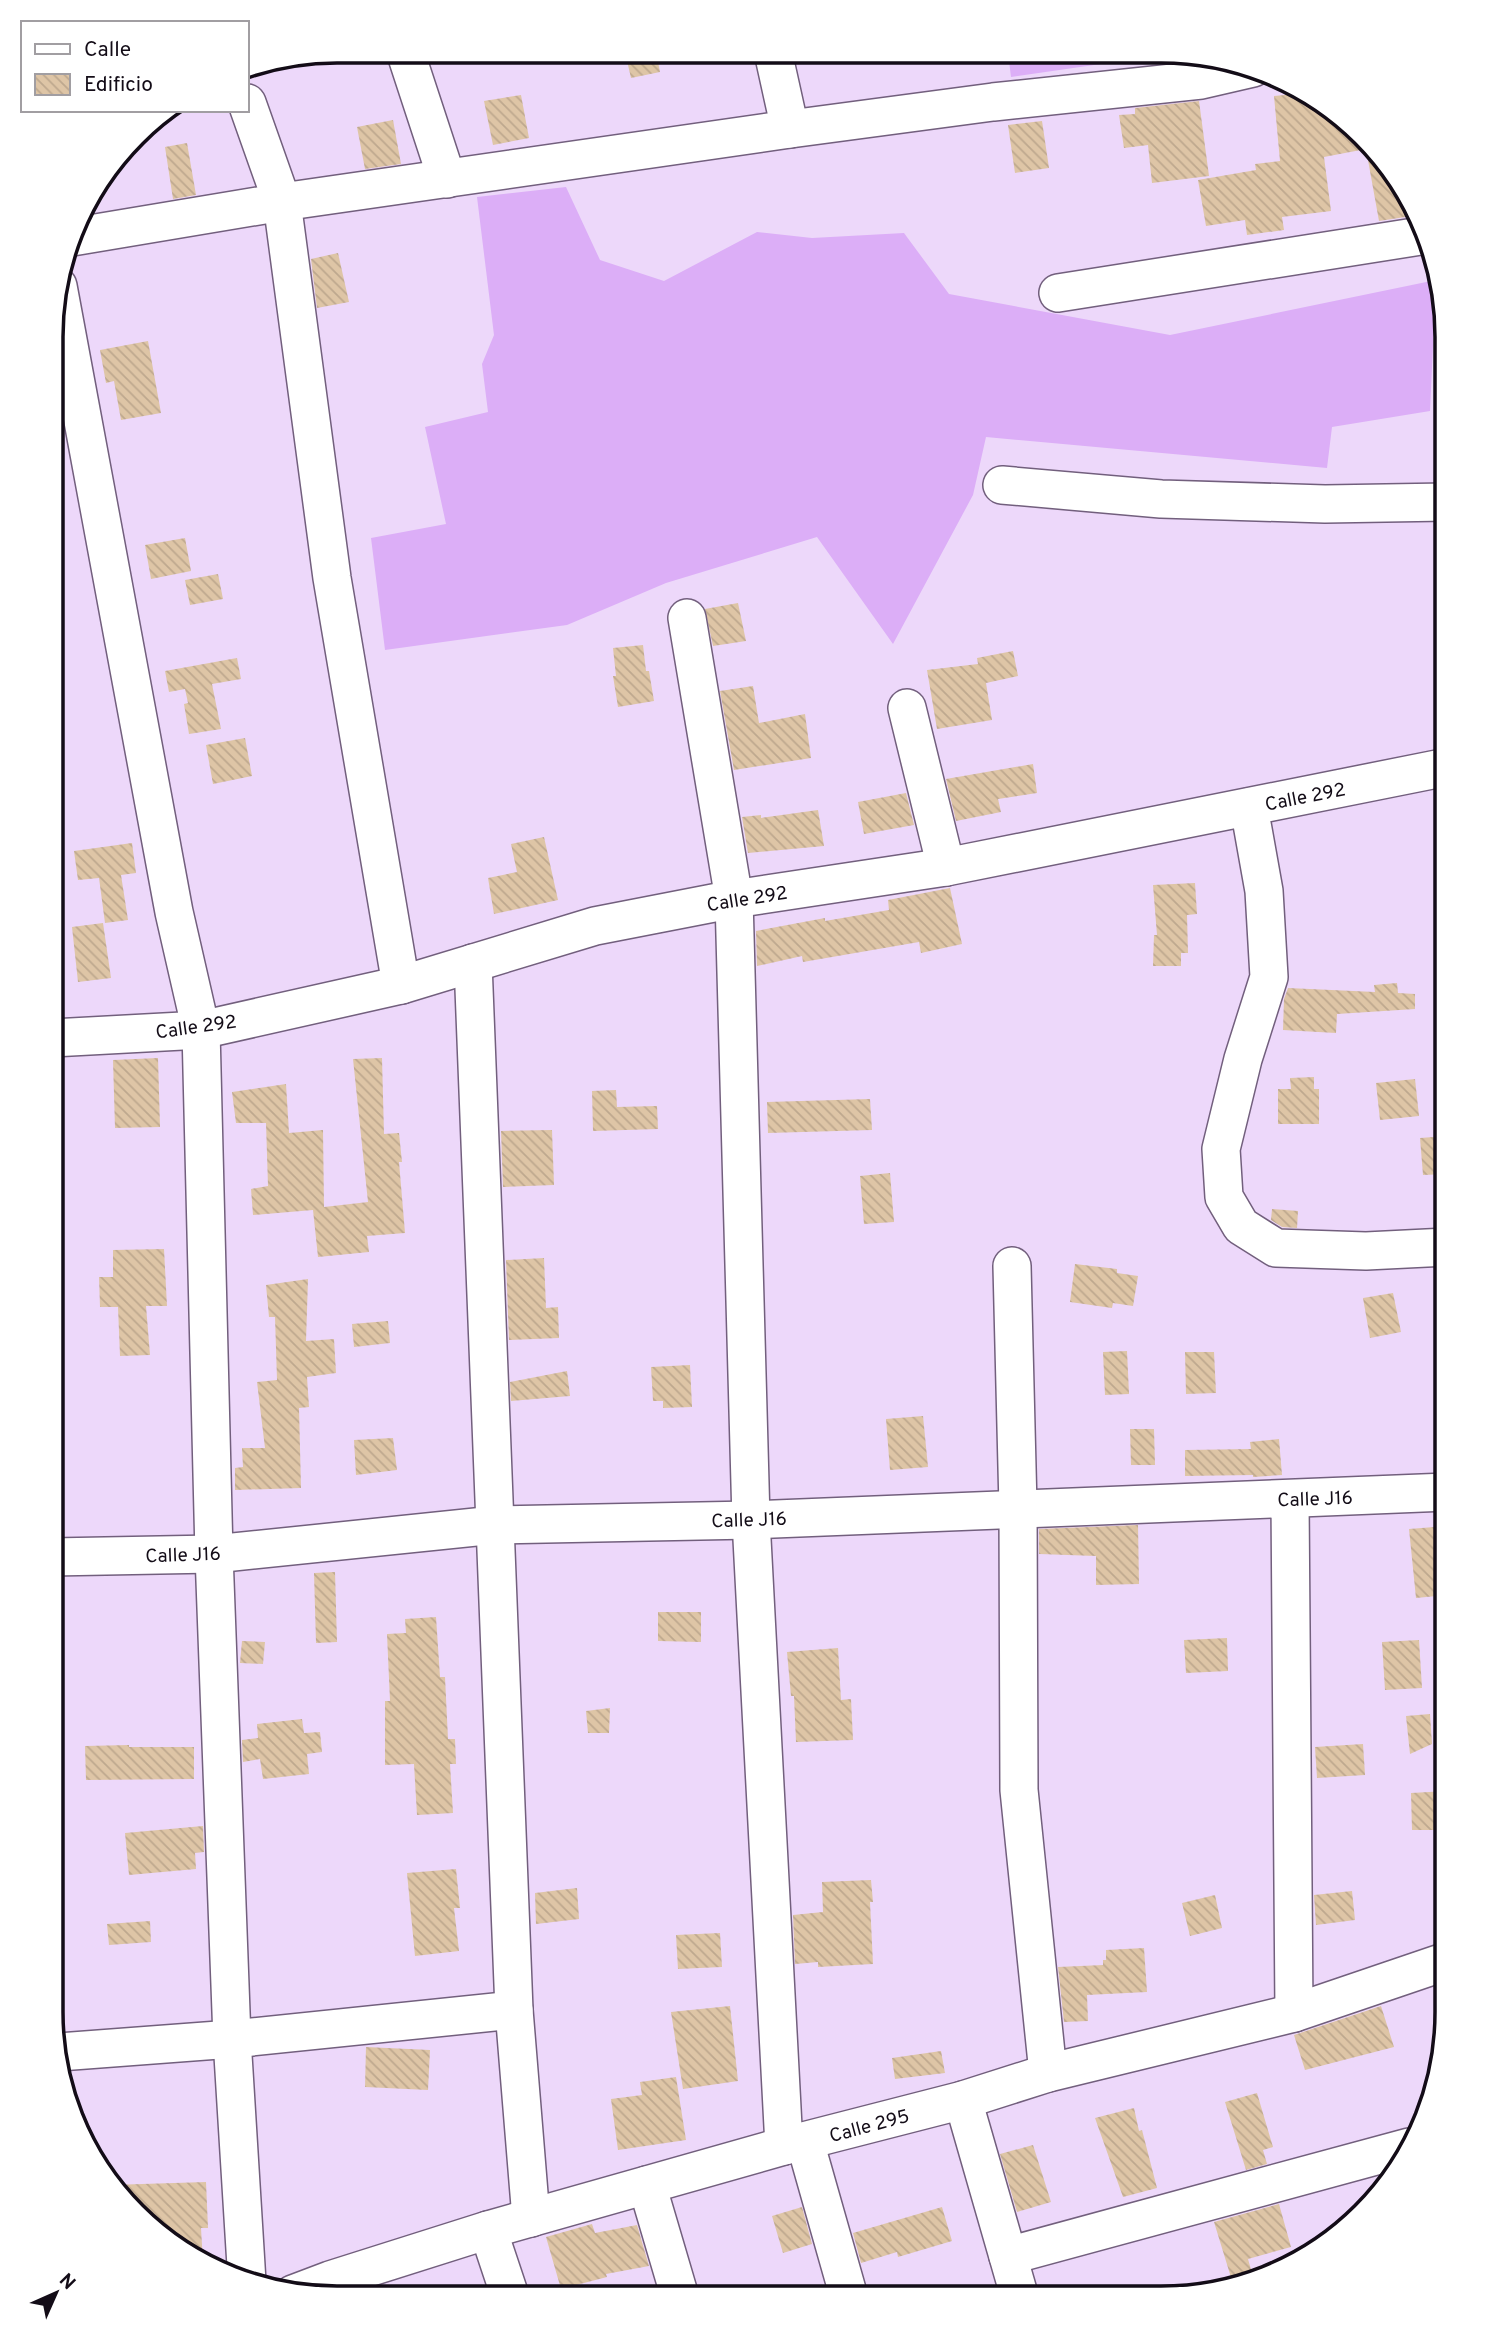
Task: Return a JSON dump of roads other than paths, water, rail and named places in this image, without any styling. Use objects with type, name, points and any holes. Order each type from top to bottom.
[{"type":"street","points":[[409,63],[447,179]]},
{"type":"street","points":[[775,63],[790,129]]},
{"type":"street","points":[[83,235],[282,202],[790,129],[993,102],[1201,79],[1232,72]]},
{"type":"street","points":[[248,106],[282,202],[332,578],[401,985]]},
{"type":"street","points":[[1058,293],[1416,237]]},
{"type":"street","points":[[64,319],[171,898],[201,1030],[214,1554],[232,2039],[246,2270]]},
{"type":"street","points":[[1002,485],[1174,499],[1325,504],[1435,502]]},
{"type":"street","points":[[687,618],[734,899],[751,1520],[794,2144],[845,2286]]},
{"type":"street","points":[[907,708],[946,867]]},
{"type":"street","name":"Calle 292","points":[[63,1037],[201,1030],[401,985],[595,926],[734,899],[946,867],[1435,769]]},
{"type":"street","points":[[1249,807],[1264,891],[1269,977],[1243,1059],[1221,1149],[1224,1197],[1241,1226],[1276,1248],[1366,1251],[1435,1248]]},
{"type":"street","points":[[473,963],[514,2010],[531,2218]]},
{"type":"street","points":[[1012,1266],[1018,1507],[1019,1790],[1048,2073]]},
{"type":"street","name":"Calle J16","points":[[63,1557],[214,1554],[495,1525],[751,1520],[1018,1507],[1435,1493]]},
{"type":"street","points":[[1290,1499],[1294,2013]]},
{"type":"street","name":"Calle 295","points":[[338,2286],[488,2230],[1048,2073],[1294,2013],[1435,1965]]},
{"type":"street","points":[[66,2051],[232,2039],[514,2010]]},
{"type":"street","points":[[963,2099],[1016,2286]]},
{"type":"street","points":[[1007,2256],[1397,2150]]},
{"type":"street","points":[[647,2185],[677,2286]]},
{"type":"street","points":[[488,2230],[507,2286]]}]
